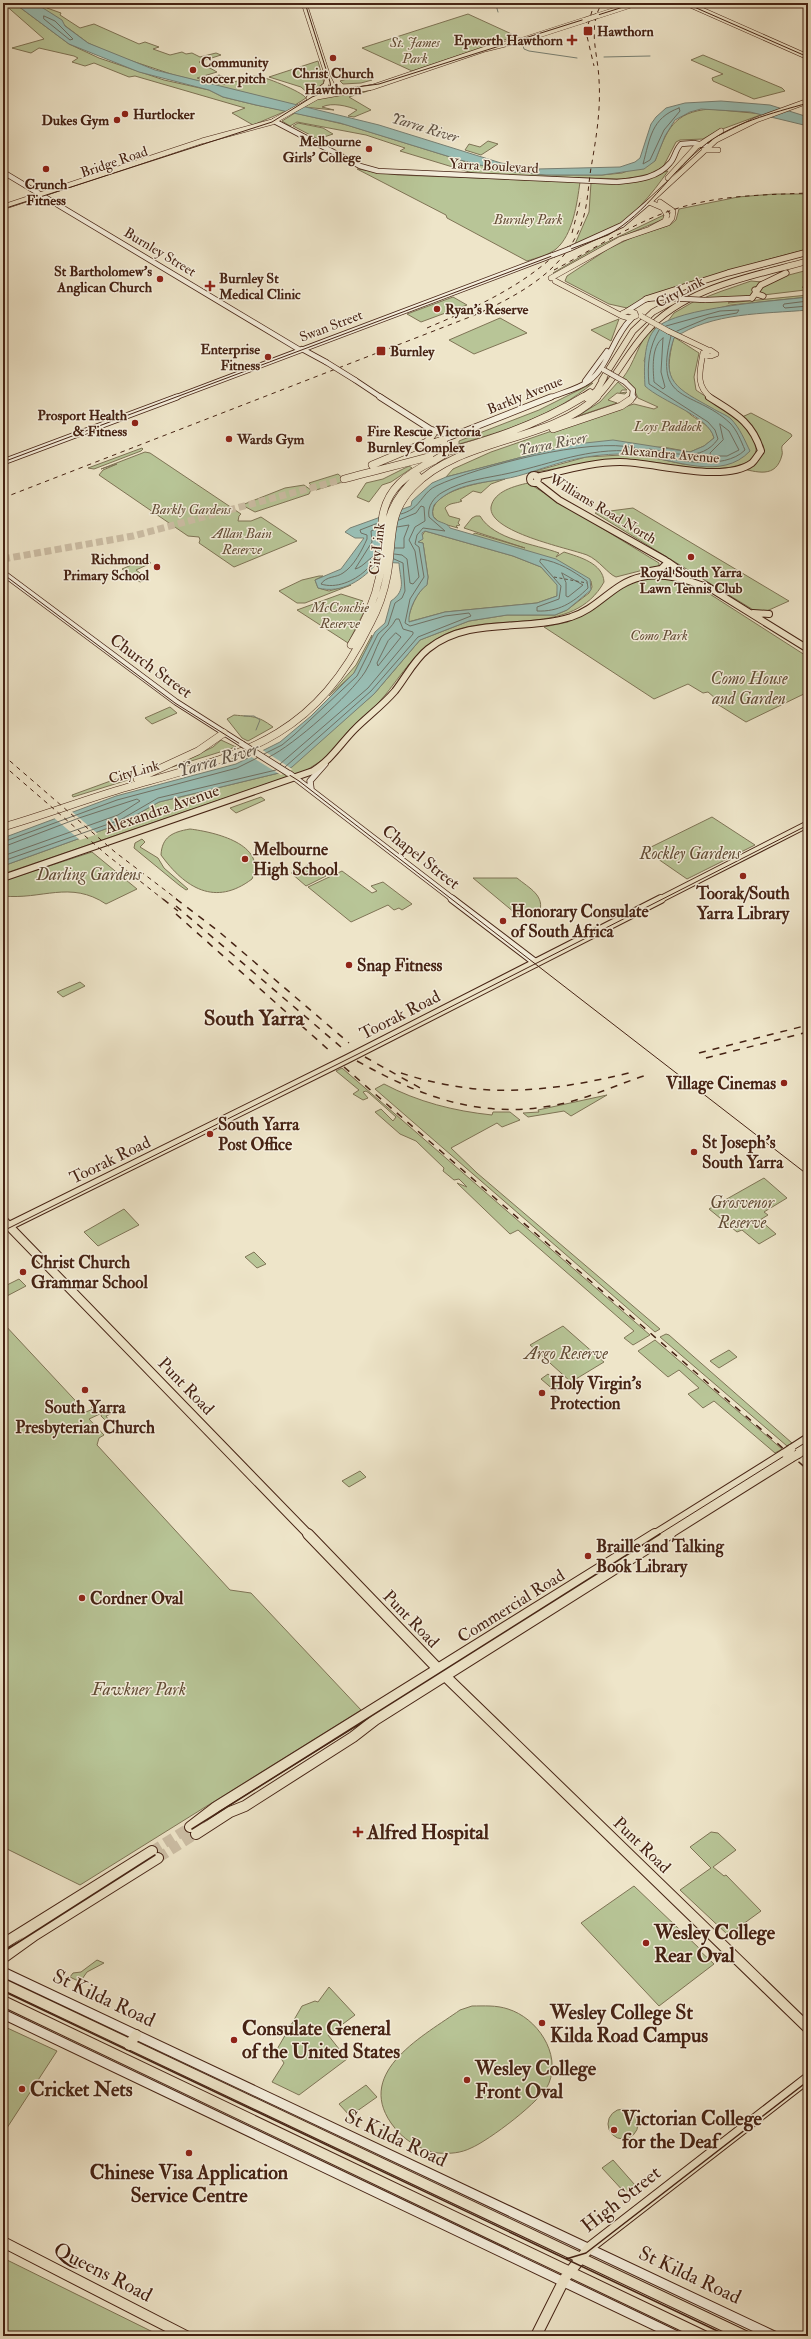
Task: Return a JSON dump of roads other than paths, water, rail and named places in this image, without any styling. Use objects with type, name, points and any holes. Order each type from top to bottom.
[{"type":"highway","points":[[646,300],[728,273],[808,254]]},
{"type":"highway","name":"CityLink","points":[[403,454],[342,477],[480,442],[530,424],[576,402],[602,372],[633,331],[653,312],[702,288],[808,254]]},
{"type":"highway","name":"CityLink","points":[[3,828],[94,797],[217,762],[274,736],[301,717],[326,690],[363,638],[388,571],[392,523],[404,499],[422,480],[456,460],[559,420],[592,402],[613,381],[644,330],[677,306],[729,284],[808,261]]},
{"type":"highway","points":[[752,298],[755,290],[773,278],[808,266]]},
{"type":"highway","points":[[755,290],[756,293],[764,296]]},
{"type":"highway","points":[[386,510],[401,491],[426,470],[466,450],[557,416],[591,394],[602,372]]},
{"type":"highway","points":[[456,460],[617,407],[631,394]]},
{"type":"highway","points":[[403,454],[429,441],[432,432]]},
{"type":"highway","points":[[3,821],[134,780],[230,753],[257,740],[285,723],[307,704],[344,657],[377,601],[386,510],[390,493],[402,479],[445,454],[447,442],[403,454]]},
{"type":"highway","points":[[134,780],[185,758],[219,739],[224,732]]},
{"type":"main road","points":[[304,3],[328,77],[334,88]]},
{"type":"main road","points":[[325,95],[368,88],[490,47],[522,40],[637,3]]},
{"type":"main road","points":[[686,3],[808,56]]},
{"type":"main road","points":[[314,94],[326,85],[328,77]]},
{"type":"main road","points":[[314,94],[334,88],[388,82]]},
{"type":"main road","points":[[325,95],[334,88]]},
{"type":"main road","name":"Bridge Road","points":[[4,209],[207,141],[274,121],[308,100],[314,94]]},
{"type":"main road","name":"Bridge Road","points":[[308,100],[325,95]]},
{"type":"main road","points":[[756,120],[808,102]]},
{"type":"main road","name":"Swan Street","points":[[658,193],[673,171],[704,140],[722,130],[756,120]]},
{"type":"main road","name":"Swan Street","points":[[3,462],[569,249],[617,229],[635,217],[706,148],[723,136],[756,120]]},
{"type":"main road","name":"Yarra Boulevard","points":[[274,121],[365,168],[399,173],[457,176],[601,182],[644,178],[663,170],[669,164],[679,145],[688,142]]},
{"type":"main road","points":[[688,142],[704,140]]},
{"type":"main road","points":[[688,142],[718,150]]},
{"type":"main road","name":"Burnley Street","points":[[3,169],[44,196]]},
{"type":"main road","name":"Burnley Street","points":[[3,172],[301,350],[326,362],[447,442]]},
{"type":"main road","points":[[658,193],[663,206]]},
{"type":"main road","points":[[649,202],[674,211],[672,218],[665,225],[614,242],[561,273],[556,280],[597,302],[624,314],[648,320],[705,352],[716,352],[703,362]]},
{"type":"main road","points":[[610,349],[619,334],[636,316],[644,303],[668,298]]},
{"type":"main road","points":[[619,334],[624,314],[646,300],[668,298],[708,300],[752,298]]},
{"type":"main road","name":"Barkly Avenue","points":[[447,442],[457,439],[484,424],[589,381],[602,372],[610,349]]},
{"type":"main road","name":"Barkly Avenue","points":[[575,388],[585,380],[594,366],[610,349]]},
{"type":"main road","name":"Alexandra Avenue","points":[[537,479],[577,467],[606,463],[649,463],[706,472],[735,470],[754,462],[761,451],[757,437],[742,417],[707,394],[701,388],[699,377],[705,352]]},
{"type":"main road","points":[[594,366],[602,372],[625,383],[631,394]]},
{"type":"main road","name":"Burnley Street","points":[[432,432],[447,442]]},
{"type":"main road","name":"Williams Road North","points":[[537,479],[559,500],[657,556],[665,562],[668,574]]},
{"type":"main road","points":[[642,573],[661,569],[665,562],[808,649]]},
{"type":"main road","name":"Church Street","points":[[3,573],[176,702],[288,773]]},
{"type":"main road","name":"Alexandra Avenue","points":[[565,619],[582,609],[615,582],[642,573],[668,574]]},
{"type":"main road","points":[[668,574],[688,576]]},
{"type":"main road","points":[[668,574],[709,588]]},
{"type":"main road","name":"Alexandra Avenue","points":[[311,790],[310,781],[355,729],[391,696],[418,659],[439,642],[474,629],[542,624],[565,619],[586,610],[615,587],[626,582],[647,576],[668,574]]},
{"type":"main road","points":[[748,612],[769,614]]},
{"type":"main road","name":"Alexandra Avenue","points":[[3,878],[296,778],[316,770],[328,761]]},
{"type":"main road","name":"Chapel Street","points":[[288,773],[536,963]]},
{"type":"main road","name":"Toorak Road","points":[[5,1225],[536,963],[808,824]]},
{"type":"main road","name":"Punt Road","points":[[5,1225],[437,1668],[808,2028]]},
{"type":"main road","name":"Commercial Road","points":[[808,1438],[791,1453],[446,1677],[375,1720],[359,1734],[319,1759],[193,1830],[216,1807],[310,1750],[437,1668],[508,1627],[791,1453],[808,1447]]},
{"type":"main road","points":[[310,1750],[319,1759]]},
{"type":"main road","points":[[3,1944],[155,1854],[3,1958]]},
{"type":"main road","name":"St Kilda Road","points":[[3,1972],[774,2336]]},
{"type":"main road","name":"St Kilda Road","points":[[3,1984],[129,2045],[704,2336]]},
{"type":"main road","name":"St Kilda Road","points":[[3,2001],[571,2269],[677,2336]]},
{"type":"main road","name":"St Kilda Road","points":[[3,2014],[571,2269],[745,2336]]},
{"type":"main road","points":[[129,2045],[136,2034]]},
{"type":"main road","name":"High Street","points":[[536,2336],[571,2269],[589,2248],[808,2078]]},
{"type":"main road","name":"Queens Road","points":[[3,2242],[186,2336]]},
{"type":"water","points":[[14,3],[35,3],[62,20],[65,26],[88,43],[155,70],[379,125],[501,163],[537,169],[620,167],[635,162],[640,158],[651,124],[656,117],[666,108],[685,103],[721,101],[770,105],[808,117],[808,126],[750,112],[701,109],[690,112],[675,120],[665,136],[655,161],[644,169],[602,175],[546,175],[504,171],[460,160],[340,123],[223,97],[209,90],[139,72],[69,44]]},
{"type":"water","points":[[808,297],[808,310],[756,314],[721,319],[689,329],[674,338],[670,353],[670,374],[681,389],[727,416],[737,426],[750,451],[739,460],[726,465],[712,467],[683,464],[654,457],[630,454],[609,454],[587,457],[566,461],[511,478],[466,486],[449,493],[434,505],[433,516],[435,519],[450,528],[556,559],[590,579],[591,590],[567,610],[555,615],[507,615],[469,621],[420,640],[374,694],[292,767],[283,772],[159,802],[122,823],[3,866],[3,838],[116,796],[236,764],[280,742],[311,716],[354,673],[375,632],[385,623],[391,601],[396,597],[401,589],[399,563],[378,562],[359,580],[351,584],[335,589],[318,588],[315,580],[341,569],[364,538],[355,538],[345,532],[350,528],[411,506],[412,501],[432,483],[446,477],[576,444],[613,440],[690,452],[704,446],[714,438],[704,423],[645,386],[645,356],[652,333],[656,328],[668,321],[705,310]],"holes":[[[425,531],[513,556],[541,567],[557,585],[557,596],[537,603],[445,612],[409,622],[410,612],[414,602],[423,588],[427,585],[428,577],[423,543],[418,542],[423,539],[422,533]]]},
{"type":"waterway","points":[[496,5],[498,12]]},
{"type":"waterway","points":[[522,43],[524,49],[529,51],[577,58]]},
{"type":"waterway","points":[[604,57],[650,56]]},
{"type":"waterway","name":"Yarra River","points":[[244,716],[254,716],[260,720],[256,730]]},
{"type":"tunnel","points":[[3,559],[133,536],[344,479]]},
{"type":"tunnel","points":[[152,1851],[190,1827]]},
{"type":"tunnel","points":[[158,1858],[196,1834]]},
{"type":"tram line","points":[[305,3],[330,82],[331,88],[328,91]]},
{"type":"tram line","points":[[328,91],[379,84],[636,3]]},
{"type":"tram line","points":[[685,3],[808,57]]},
{"type":"tram line","points":[[3,209],[272,122],[312,97],[328,91]]},
{"type":"tram line","points":[[3,462],[608,235],[635,216],[678,170],[712,139],[738,125],[808,103]]},
{"type":"tram line","points":[[3,574],[175,703],[299,781],[535,964]]},
{"type":"tram line","points":[[535,964],[808,825]]},
{"type":"tram line","points":[[3,1231],[535,964]]},
{"type":"tram line","points":[[535,964],[808,1175]]},
{"type":"tram line","points":[[658,1535],[808,1441]]},
{"type":"tram line","points":[[192,1829],[660,1534]]},
{"type":"tram line","points":[[3,1952],[155,1855]]},
{"type":"tram line","points":[[3,1991],[566,2259]]},
{"type":"tram line","points":[[566,2259],[586,2253],[808,2081]]},
{"type":"tram line","points":[[566,2259],[728,2336]]},
{"type":"railway","points":[[3,498],[475,315],[508,299],[539,279],[565,254],[575,239],[586,209],[599,113],[599,80],[594,31],[595,22],[602,3]]},
{"type":"railway","points":[[592,11],[586,32],[594,66]]},
{"type":"railway","points":[[554,270],[649,219],[682,207],[729,198],[808,193]]},
{"type":"railway","points":[[572,233],[581,198]]},
{"type":"railway","points":[[427,328],[479,305],[512,287],[543,265],[558,252]]},
{"type":"railway","points":[[3,755],[115,852],[178,900]]},
{"type":"railway","points":[[3,765],[107,855],[164,900]]},
{"type":"railway","points":[[163,899],[178,911]]},
{"type":"railway","points":[[176,899],[217,930],[349,1043]]},
{"type":"railway","points":[[176,906],[341,1047]]},
{"type":"railway","points":[[176,914],[331,1052]]},
{"type":"railway","points":[[699,1053],[808,1025]]},
{"type":"railway","points":[[706,1058],[808,1032]]},
{"type":"railway","points":[[365,1057],[422,1089]]},
{"type":"railway","points":[[357,1061],[408,1087],[459,1104],[512,1110],[540,1108],[569,1102],[647,1075]]},
{"type":"railway","points":[[344,1067],[808,1470]]},
{"type":"railway","points":[[401,1073],[431,1082],[461,1087],[489,1090],[517,1090],[573,1084],[633,1072]]},
{"type":"place","name":"Hawthorn","points":[[588,31]]},
{"type":"place","name":"Epworth Hawthorn","points":[[572,40]]},
{"type":"place","name":"Christ Church Hawthorn","points":[[333,58]]},
{"type":"place","name":"Community soccer pitch","points":[[193,70]]},
{"type":"place","name":"Hurtlocker","points":[[125,114]]},
{"type":"place","name":"Dukes Gym","points":[[117,120]]},
{"type":"place","name":"Melbourne Girls' College","points":[[369,149]]},
{"type":"place","name":"Crunch Fitness","points":[[46,169]]},
{"type":"place","name":"St Bartholomew's Anglican Church","points":[[160,279]]},
{"type":"place","name":"Burnley St Medical Clinic","points":[[210,286]]},
{"type":"place","name":"Ryan's Reserve","points":[[437,309]]},
{"type":"place","name":"Burnley","points":[[381,351]]},
{"type":"place","name":"Enterprise Fitness","points":[[268,357]]},
{"type":"place","name":"Prosport Health & Fitness","points":[[135,423]]},
{"type":"place","name":"Wards Gym","points":[[229,439]]},
{"type":"place","name":"Fire Rescue Victoria Burnley Complex","points":[[359,439]]},
{"type":"place","name":"Royal South Yarra Lawn Tennis Club","points":[[691,557]]},
{"type":"place","name":"Richmond Primary School","points":[[157,567]]},
{"type":"place","name":"Melbourne High School","points":[[245,859]]},
{"type":"place","name":"Toorak/South Yarra Library","points":[[743,876]]},
{"type":"place","name":"Honorary Consulate of South Africa","points":[[503,921]]},
{"type":"place","name":"Snap Fitness","points":[[349,965]]},
{"type":"place","name":"Village Cinemas","points":[[784,1083]]},
{"type":"place","name":"South Yarra Post Office","points":[[210,1134]]},
{"type":"place","name":"St Joseph's South Yarra","points":[[694,1152]]},
{"type":"place","name":"Christ Church Grammar School","points":[[23,1272]]},
{"type":"place","name":"South Yarra Presbyterian Church","points":[[85,1390]]},
{"type":"place","name":"Holy Virgin's Protection","points":[[542,1393]]},
{"type":"place","name":"Braille and Talking Book Library","points":[[588,1556]]},
{"type":"place","name":"Cordner Oval","points":[[82,1598]]},
{"type":"place","name":"Alfred Hospital","points":[[358,1832]]},
{"type":"place","name":"Wesley College Rear Oval","points":[[646,1943]]},
{"type":"place","name":"Wesley College St Kilda Road Campus","points":[[542,2023]]},
{"type":"place","name":"Consulate General of the United States","points":[[234,2040]]},
{"type":"place","name":"Wesley College Front Oval","points":[[467,2080]]},
{"type":"place","name":"Cricket Nets","points":[[22,2089]]},
{"type":"place","name":"Victorian College for the Deaf","points":[[614,2130]]},
{"type":"place","name":"Chinese Visa Application Service Centre","points":[[189,2153]]},
{"type":"district","name":"South Yarra","points":[[254,1018]]},
{"type":"park label","name":"St. James Park","points":[[415,50]]},
{"type":"park label","name":"Burnley Park","points":[[528,219]]},
{"type":"park label","name":"Loys Paddock","points":[[668,426]]},
{"type":"park label","name":"Barkly Gardens","points":[[191,509]]},
{"type":"park label","name":"Allan Bain Reserve","points":[[242,542]]},
{"type":"park label","name":"McConchie Reserve","points":[[340,616]]},
{"type":"park label","name":"Como Park","points":[[659,635]]},
{"type":"park label","name":"Como House and Garden","points":[[749,688]]},
{"type":"park label","name":"Rockley Gardens","points":[[690,853]]},
{"type":"park label","name":"Darling Gardens","points":[[89,874]]},
{"type":"park label","name":"Grosvenor Reserve","points":[[742,1212]]},
{"type":"park label","name":"Argo Reserve","points":[[566,1353]]},
{"type":"park label","name":"Fawkner Park","points":[[139,1689]]}]
